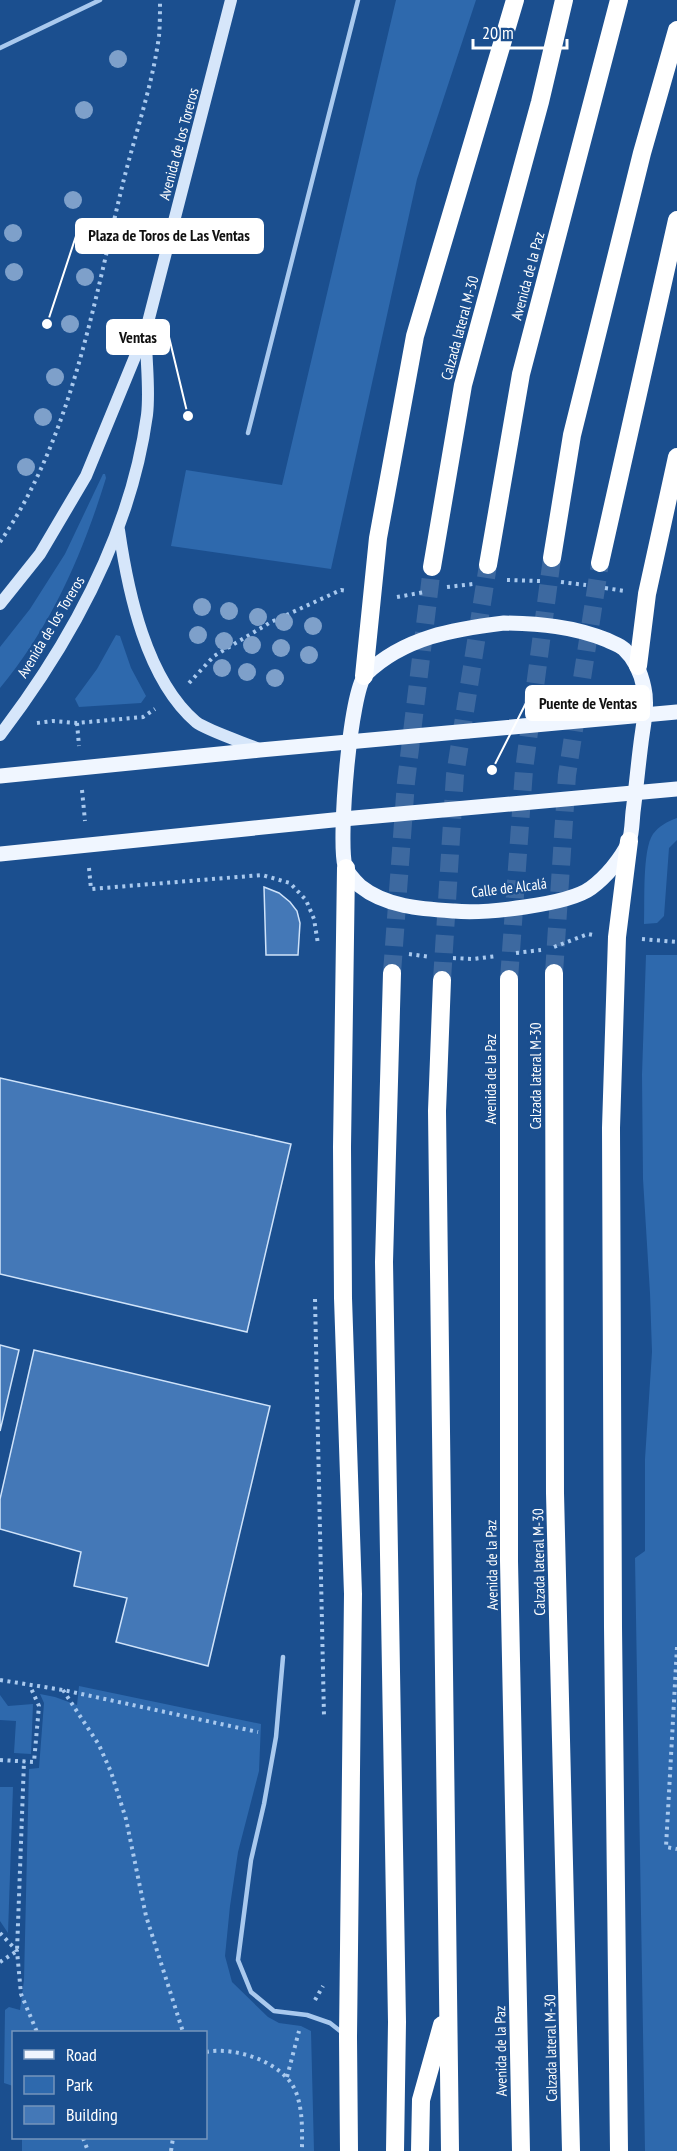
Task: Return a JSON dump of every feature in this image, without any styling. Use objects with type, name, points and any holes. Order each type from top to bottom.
[{"type":"highway","points":[[364,676],[378,538],[415,336],[515,0]]},
{"type":"highway","name":"Calzada lateral M-30","points":[[432,567],[463,385],[540,102],[564,0]]},
{"type":"highway","name":"Avenida de la Paz","points":[[488,565],[521,374],[619,0]]},
{"type":"highway","points":[[552,558],[572,435],[642,153],[677,30]]},
{"type":"highway","points":[[600,563],[677,220]]},
{"type":"highway","points":[[638,666],[647,594],[677,457]]},
{"type":"highway","points":[[619,2151],[612,1627],[611,1128],[617,937],[629,841]]},
{"type":"highway","points":[[346,867],[342,1146],[343,1286],[353,1594],[348,2037],[349,2151]]},
{"type":"highway","points":[[392,973],[384,1262],[397,2022],[395,2151]]},
{"type":"highway","name":"Calzada lateral M-30","points":[[554,973],[555,1493],[571,2151]]},
{"type":"highway","name":"Avenida de la Paz","points":[[509,979],[509,1561],[521,2151]]},
{"type":"highway","points":[[442,980],[436,1111],[450,2151]]},
{"type":"highway","points":[[420,2151],[421,2100],[447,2006]]},
{"type":"main road","name":"Calle de Alcalá","points":[[346,867],[359,885],[382,901],[458,912],[504,910],[552,902],[589,890],[609,872],[629,841],[644,714],[645,691],[638,666],[623,647],[591,634],[555,625],[504,623],[456,629],[417,642],[389,655],[364,676]]},
{"type":"main road","points":[[346,867],[343,846],[350,741],[356,702],[364,676]]},
{"type":"main road","points":[[0,776],[350,741],[677,712]]},
{"type":"main road","points":[[0,854],[87,843],[677,789]]},
{"type":"street","name":"Avenida de los Toreros","points":[[0,604],[40,554],[86,476],[146,330],[231,0]]},
{"type":"street","name":"Avenida de los Toreros","points":[[4,730],[85,604],[119,530],[147,413],[146,330]]},
{"type":"street","name":"Avenida de los Toreros","points":[[119,530],[125,576],[142,635],[175,698],[198,723],[260,750]]},
{"type":"lane","points":[[0,48],[100,0]]},
{"type":"lane","points":[[248,433],[358,0]]},
{"type":"lane","points":[[283,1657],[276,1737],[251,1860],[238,1960],[251,1992],[273,2011],[307,2015],[330,2023],[348,2037]]},
{"type":"path","points":[[0,542],[29,496],[48,453],[77,369],[126,169],[146,98],[159,35],[160,0]]},
{"type":"path","points":[[501,580],[543,581]]},
{"type":"path","points":[[554,581],[624,591]]},
{"type":"path","points":[[437,589],[479,583]]},
{"type":"path","points":[[4,730],[53,721],[77,723],[143,717],[175,698],[214,656],[271,622],[341,590],[397,597],[427,591]]},
{"type":"path","points":[[77,723],[91,889],[262,875],[290,883],[306,900],[314,919],[320,948]]},
{"type":"path","points":[[515,954],[547,950],[588,934]]},
{"type":"path","points":[[405,954],[439,957]]},
{"type":"path","points":[[450,958],[473,959],[504,955]]},
{"type":"path","points":[[315,1296],[324,1720]]},
{"type":"path","points":[[677,1647],[666,1847],[677,1849]]},
{"type":"path","points":[[0,1680],[63,1690],[238,1727]]},
{"type":"path","points":[[0,1760],[34,1762],[39,1706],[30,1685]]},
{"type":"path","points":[[63,1690],[99,1745],[111,1772],[126,1819],[146,1916],[183,2031]]},
{"type":"path","points":[[24,1761],[17,1952],[21,1994],[37,2031]]},
{"type":"path","points":[[0,1934],[17,1952]]},
{"type":"path","points":[[0,1962],[17,1952]]},
{"type":"path","points":[[287,2077],[301,2026],[324,1983]]},
{"type":"path","points":[[207,2052],[237,2052],[264,2060],[287,2077],[297,2093],[300,2105],[302,2151]]},
{"type":"green space","points":[[396,0],[476,0],[417,179],[331,569],[171,546],[186,470],[282,485]]},
{"type":"green space","points":[[103,474],[106,478],[97,506],[64,588],[35,640],[0,688],[0,647],[30,609],[65,554]]},
{"type":"green space","points":[[116,635],[120,636],[131,668],[146,696],[141,703],[79,707],[75,699],[97,669]]},
{"type":"green space","points":[[677,818],[677,840],[669,848],[664,916],[657,923],[644,924],[644,891],[649,842],[658,829]]},
{"type":"green space","points":[[646,955],[677,955],[677,2151],[645,2151],[635,1558],[645,1551],[645,1459],[652,1352],[643,1179],[642,1075]]},
{"type":"green space","points":[[79,1686],[261,1724],[259,1771],[238,1852],[225,1956],[232,1982],[268,2017],[279,2023],[301,2026],[311,2031],[314,2151],[22,2151],[22,2139],[207,2139],[207,2031],[12,2031],[12,2086],[4,2083],[5,2010],[9,2007],[20,2010],[24,1980],[29,1769],[39,1768],[44,1703],[40,1694],[77,1705]]},
{"type":"green space","points":[[0,1695],[8,1706],[33,1704],[31,1754],[14,1753],[16,1721],[0,1720]]},
{"type":"green space","points":[[0,1787],[13,1787],[8,1933],[0,1921]]},
{"type":"building","points":[[264,887],[279,893],[297,911],[300,923],[298,955],[266,955]]},
{"type":"building","points":[[0,1078],[291,1144],[247,1332],[0,1274]]},
{"type":"building","points":[[0,1345],[19,1350],[0,1431]]},
{"type":"building","points":[[34,1350],[270,1406],[208,1666],[116,1642],[127,1598],[74,1586],[81,1552],[0,1529],[0,1499]]},
{"type":"tunnel","points":[[509,979],[524,770],[552,558]]},
{"type":"tunnel","points":[[554,973],[567,775],[600,563]]},
{"type":"tunnel","points":[[442,980],[455,775],[488,565]]},
{"type":"tunnel","points":[[392,973],[406,782],[432,567]]},
{"type":"place","name":"Plaza de Toros de Las Ventas","points":[[47,324]]},
{"type":"place","name":"Ventas","points":[[188,416]]},
{"type":"place","name":"Puente de Ventas","points":[[492,770]]}]
